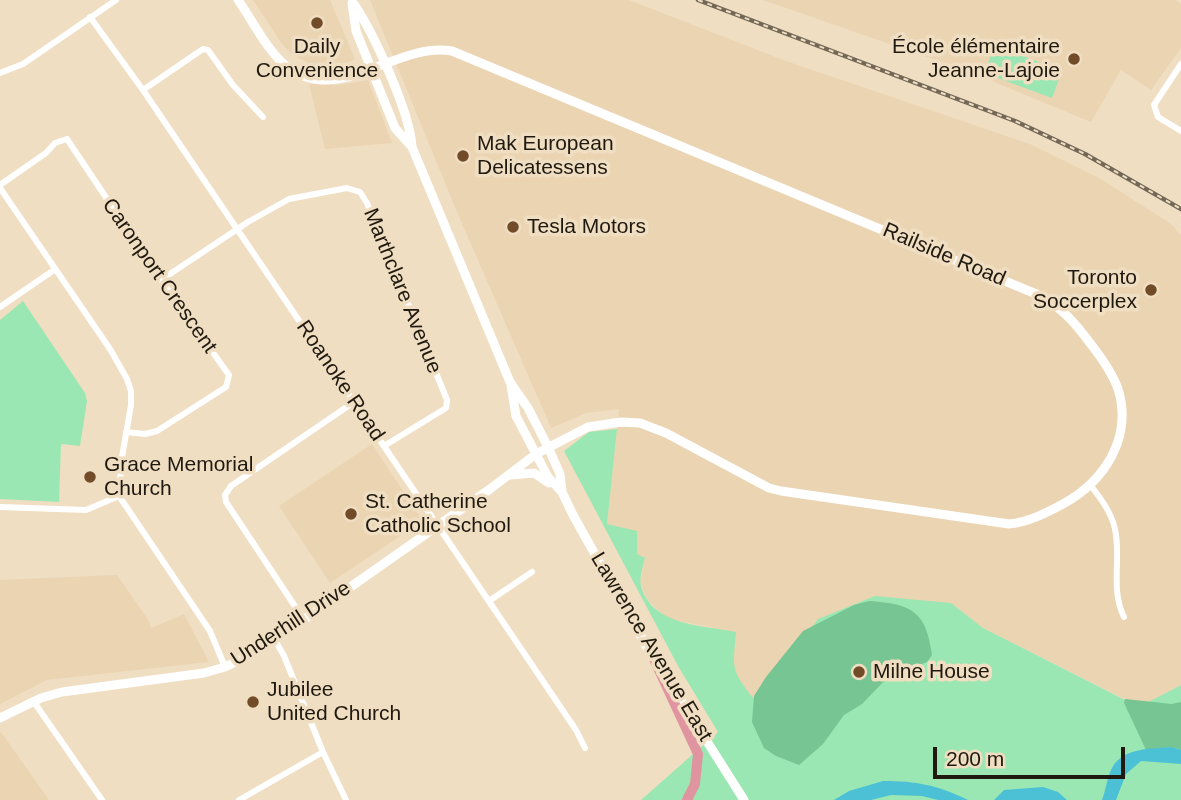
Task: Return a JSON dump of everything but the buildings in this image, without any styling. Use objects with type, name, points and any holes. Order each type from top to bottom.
[{"type":"highway","points":[[652,655],[698,754],[695,784],[687,800]]},
{"type":"street","points":[[0,73],[23,64],[116,0]]},
{"type":"street","name":"Railside Road","points":[[238,0],[274,52],[294,70],[326,81],[340,79],[410,53],[448,50],[465,55],[1048,300],[1076,324],[1106,364],[1118,389],[1121,412],[1119,438],[1109,464],[1091,486],[1041,515],[1021,523],[1009,524],[769,488],[666,433],[640,423],[621,422],[587,427],[548,447]]},
{"type":"street","name":"Lawrence Avenue East","points":[[352,1],[356,31],[396,128],[412,147],[510,382],[528,408],[560,474],[562,492]]},
{"type":"street","name":"Lawrence Avenue East","points":[[352,1],[368,24],[411,130],[412,147]]},
{"type":"street","name":"Roanoke Road","points":[[90,17],[143,90],[576,730],[585,748]]},
{"type":"street","points":[[143,90],[203,49],[208,50],[232,84],[264,117]]},
{"type":"street","points":[[1181,64],[1154,105],[1158,117],[1181,131]]},
{"type":"street","name":"Caronport Crescent","points":[[0,186],[46,153],[55,143],[67,139],[161,280],[227,370],[229,379],[226,387],[157,431],[125,432]]},
{"type":"street","points":[[0,186],[54,270],[110,349],[127,379],[131,396],[119,496],[210,631],[225,667]]},
{"type":"street","name":"Marthclare Avenue","points":[[237,230],[289,199],[347,188],[355,189],[364,197],[448,404],[439,413],[384,446]]},
{"type":"street","points":[[161,280],[237,230]]},
{"type":"street","points":[[0,307],[54,270]]},
{"type":"street","name":"Lawrence Avenue East","points":[[510,382],[516,416],[548,477],[562,492],[652,655],[744,800]]},
{"type":"street","points":[[304,620],[226,502],[225,495],[231,486],[354,402]]},
{"type":"street","name":"Underhill Drive","points":[[0,718],[62,692],[204,673],[225,667],[275,640],[548,447]]},
{"type":"street","points":[[509,475],[534,473],[562,492]]},
{"type":"street","points":[[1091,486],[1107,508],[1115,526],[1116,595],[1124,617]]},
{"type":"street","points":[[0,508],[86,510],[119,496]]},
{"type":"street","points":[[489,601],[532,572]]},
{"type":"street","points":[[275,640],[346,800]]},
{"type":"street","points":[[34,702],[102,800]]},
{"type":"street","points":[[239,800],[323,752]]},
{"type":"shaded area","points":[[253,0],[330,0],[355,59],[346,64],[332,66],[312,65],[293,55],[282,44]]},
{"type":"shaded area","points":[[370,0],[629,0],[786,61],[1030,144],[1101,179],[1171,224],[1181,235],[1181,685],[1140,707],[983,628],[951,603],[765,690],[754,700],[737,678],[733,667],[735,632],[668,619],[648,601],[640,583],[645,558],[637,555],[607,524],[619,409],[586,413],[551,428],[457,212]]},
{"type":"shaded area","points":[[763,0],[1176,0],[1181,4],[1181,48],[1151,90],[1121,70],[1091,122],[970,72]]},
{"type":"shaded area","points":[[368,80],[392,143],[325,149],[309,84],[339,85]]},
{"type":"shaded area","name":"St. Catherine Catholic School","points":[[372,444],[423,521],[330,583],[279,506]]},
{"type":"shaded area","points":[[117,575],[151,628],[184,614],[209,662],[47,680],[0,704],[0,580]]},
{"type":"shaded area","points":[[1,732],[49,800],[0,800]]},
{"type":"green space","points":[[995,45],[1062,71],[1052,98],[984,73]]},
{"type":"green space","points":[[23,301],[85,393],[87,401],[80,446],[61,444],[59,502],[0,499],[0,320]]},
{"type":"green space","points":[[617,429],[607,524],[637,531],[637,554],[645,558],[641,586],[656,609],[680,621],[736,632],[735,668],[754,699],[765,690],[818,619],[875,596],[951,603],[983,628],[1139,707],[1181,685],[1181,800],[641,800],[718,732],[678,666],[564,451],[589,432]]},
{"type":"green space","points":[[869,601],[906,608],[921,619],[926,628],[932,655],[927,662],[888,677],[862,704],[844,715],[823,744],[799,765],[776,756],[764,748],[752,722],[754,696],[803,631],[854,605]]},
{"type":"green space","points":[[1125,699],[1172,704],[1181,702],[1181,750],[1172,747],[1146,750],[1124,703]]},
{"type":"water","points":[[1172,747],[1181,750],[1181,764],[1141,761],[1126,774],[1116,800],[1102,800],[1112,768],[1123,756],[1138,750]]},
{"type":"water","points":[[883,781],[927,785],[968,800],[891,795],[871,800],[834,800],[849,791]]},
{"type":"water","points":[[1043,787],[1058,792],[1067,800],[994,800],[1004,790]]},
{"type":"railway","points":[[698,0],[1015,121],[1085,154],[1181,209]]},
{"type":"place","name":"Daily Convenience","points":[[317,23]]},
{"type":"place","name":"École élémentaire Jeanne-Lajoie","points":[[1074,59]]},
{"type":"place","name":"Mak European Delicatessens","points":[[463,156]]},
{"type":"place","name":"Tesla Motors","points":[[513,227]]},
{"type":"place","name":"Toronto Soccerplex","points":[[1151,290]]},
{"type":"place","name":"Grace Memorial Church","points":[[90,477]]},
{"type":"place","name":"St. Catherine Catholic School","points":[[351,514]]},
{"type":"place","name":"Milne House","points":[[859,672]]},
{"type":"place","name":"Jubilee United Church","points":[[253,702]]}]
